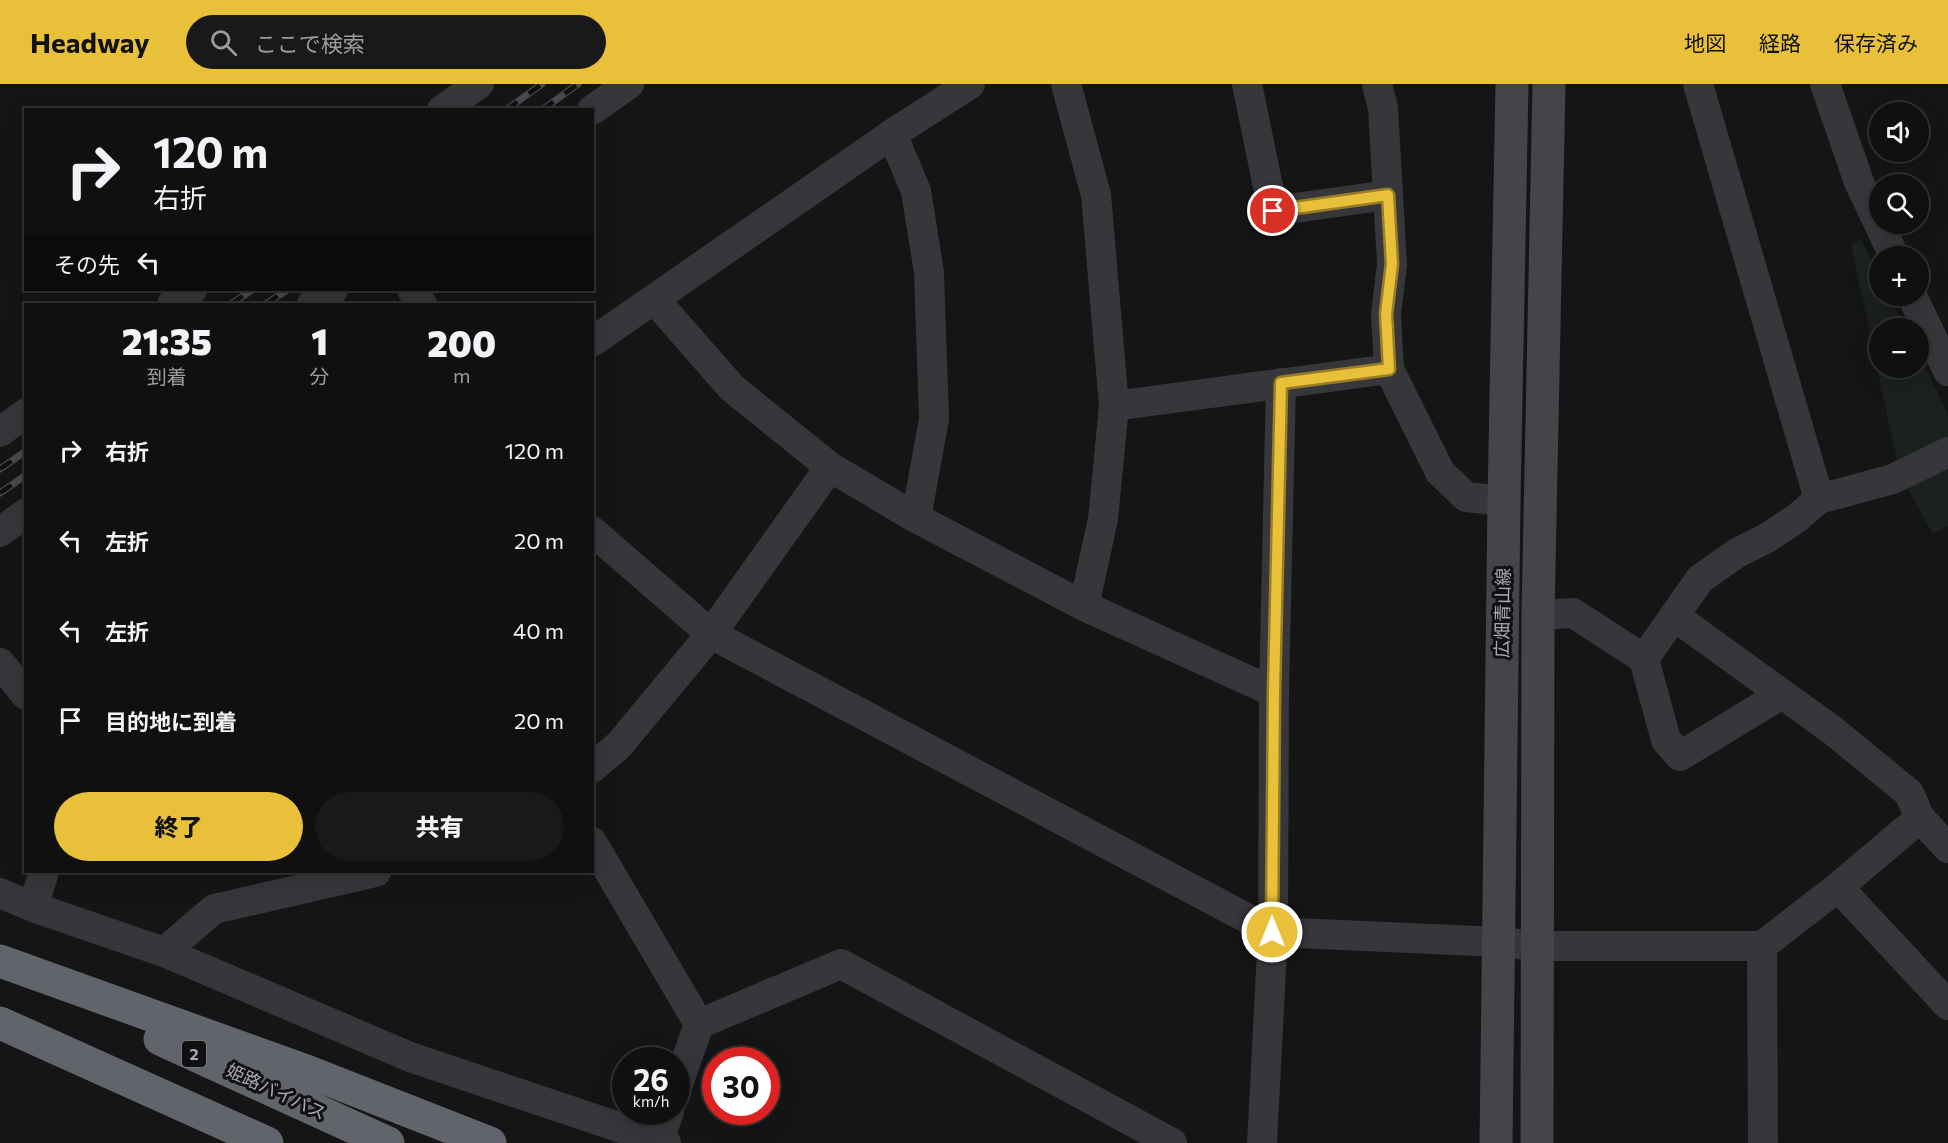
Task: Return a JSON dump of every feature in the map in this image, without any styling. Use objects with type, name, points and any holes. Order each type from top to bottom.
[{"type":"highway","points":[[0,960],[309,1072],[490,1143]]},
{"type":"highway","name":"姫路バイパス","points":[[0,966],[388,1143]]},
{"type":"highway","points":[[0,1023],[267,1143]]},
{"type":"highway","points":[[176,1102],[220,1143]]},
{"type":"main road","name":"広畑青山線","points":[[1496,1143],[1512,84]]},
{"type":"main road","name":"広畑青山線","points":[[1537,1143],[1538,615],[1549,84]]},
{"type":"street","points":[[445,108],[479,84]]},
{"type":"street","points":[[594,109],[629,84]]},
{"type":"street","points":[[594,341],[892,134],[970,84]]},
{"type":"street","points":[[1066,84],[1096,195],[1114,406],[1103,519],[1084,606]]},
{"type":"street","points":[[1247,84],[1273,211],[1388,195]]},
{"type":"street","points":[[1377,84],[1383,108],[1392,264],[1386,314],[1389,369],[1440,472],[1466,497],[1504,501]]},
{"type":"street","points":[[1698,84],[1819,499]]},
{"type":"street","points":[[1825,84],[1859,182],[1889,246]]},
{"type":"street","points":[[892,134],[916,191],[929,272],[934,419],[916,518]]},
{"type":"street","points":[[173,303],[191,291]]},
{"type":"street","points":[[314,303],[332,291]]},
{"type":"street","points":[[655,300],[732,388],[830,467],[916,518],[1084,606],[1274,692]]},
{"type":"street","points":[[1917,306],[1948,371]]},
{"type":"street","points":[[1114,406],[1389,369]]},
{"type":"street","points":[[1262,1143],[1272,932],[1274,692],[1281,383]]},
{"type":"street","points":[[0,432],[24,414]]},
{"type":"street","points":[[1644,659],[1700,579],[1737,553],[1790,523],[1819,499],[1893,479],[1948,452]]},
{"type":"street","points":[[594,766],[619,745],[711,634],[830,467]]},
{"type":"street","points":[[0,532],[24,514]]},
{"type":"street","points":[[594,533],[711,634],[1272,932],[1500,942],[1537,946],[1762,946],[1838,887],[1920,818]]},
{"type":"street","points":[[1538,615],[1573,613],[1644,659],[1666,740],[1680,756],[1782,694]]},
{"type":"street","points":[[1674,616],[1832,730],[1909,793],[1920,818],[1948,848]]},
{"type":"street","points":[[0,663],[24,693]]},
{"type":"street","points":[[594,845],[699,1024]]},
{"type":"street","points":[[33,907],[44,873]]},
{"type":"street","points":[[164,952],[214,909],[372,873]]},
{"type":"street","points":[[1838,887],[1948,1005]]},
{"type":"street","points":[[0,893],[33,907],[164,952],[410,1057],[663,1142],[666,1125]]},
{"type":"street","points":[[1762,946],[1763,1143]]},
{"type":"street","points":[[690,1050],[699,1024],[842,964],[1172,1143]]},
{"type":"shaded area","points":[[1861,239],[1869,255],[1869,306],[1894,306],[1901,318],[1869,318],[1869,330],[1851,245]]},
{"type":"shaded area","points":[[1929,375],[1948,414],[1948,442],[1898,466],[1879,378],[1929,378]]},
{"type":"shaded area","points":[[1948,465],[1948,526],[1933,534],[1907,488]]},
{"type":"railway","points":[[509,108],[542,84]]},
{"type":"railway","points":[[545,108],[578,84]]},
{"type":"railway","points":[[232,303],[250,291]]},
{"type":"railway","points":[[268,303],[286,291]]},
{"type":"railway","points":[[0,469],[24,452]]},
{"type":"railway","points":[[0,493],[24,476]]},
{"type":"route","points":[[1272,932],[1274,692],[1281,383],[1389,369],[1386,314],[1392,264],[1388,195],[1273,211]]}]
